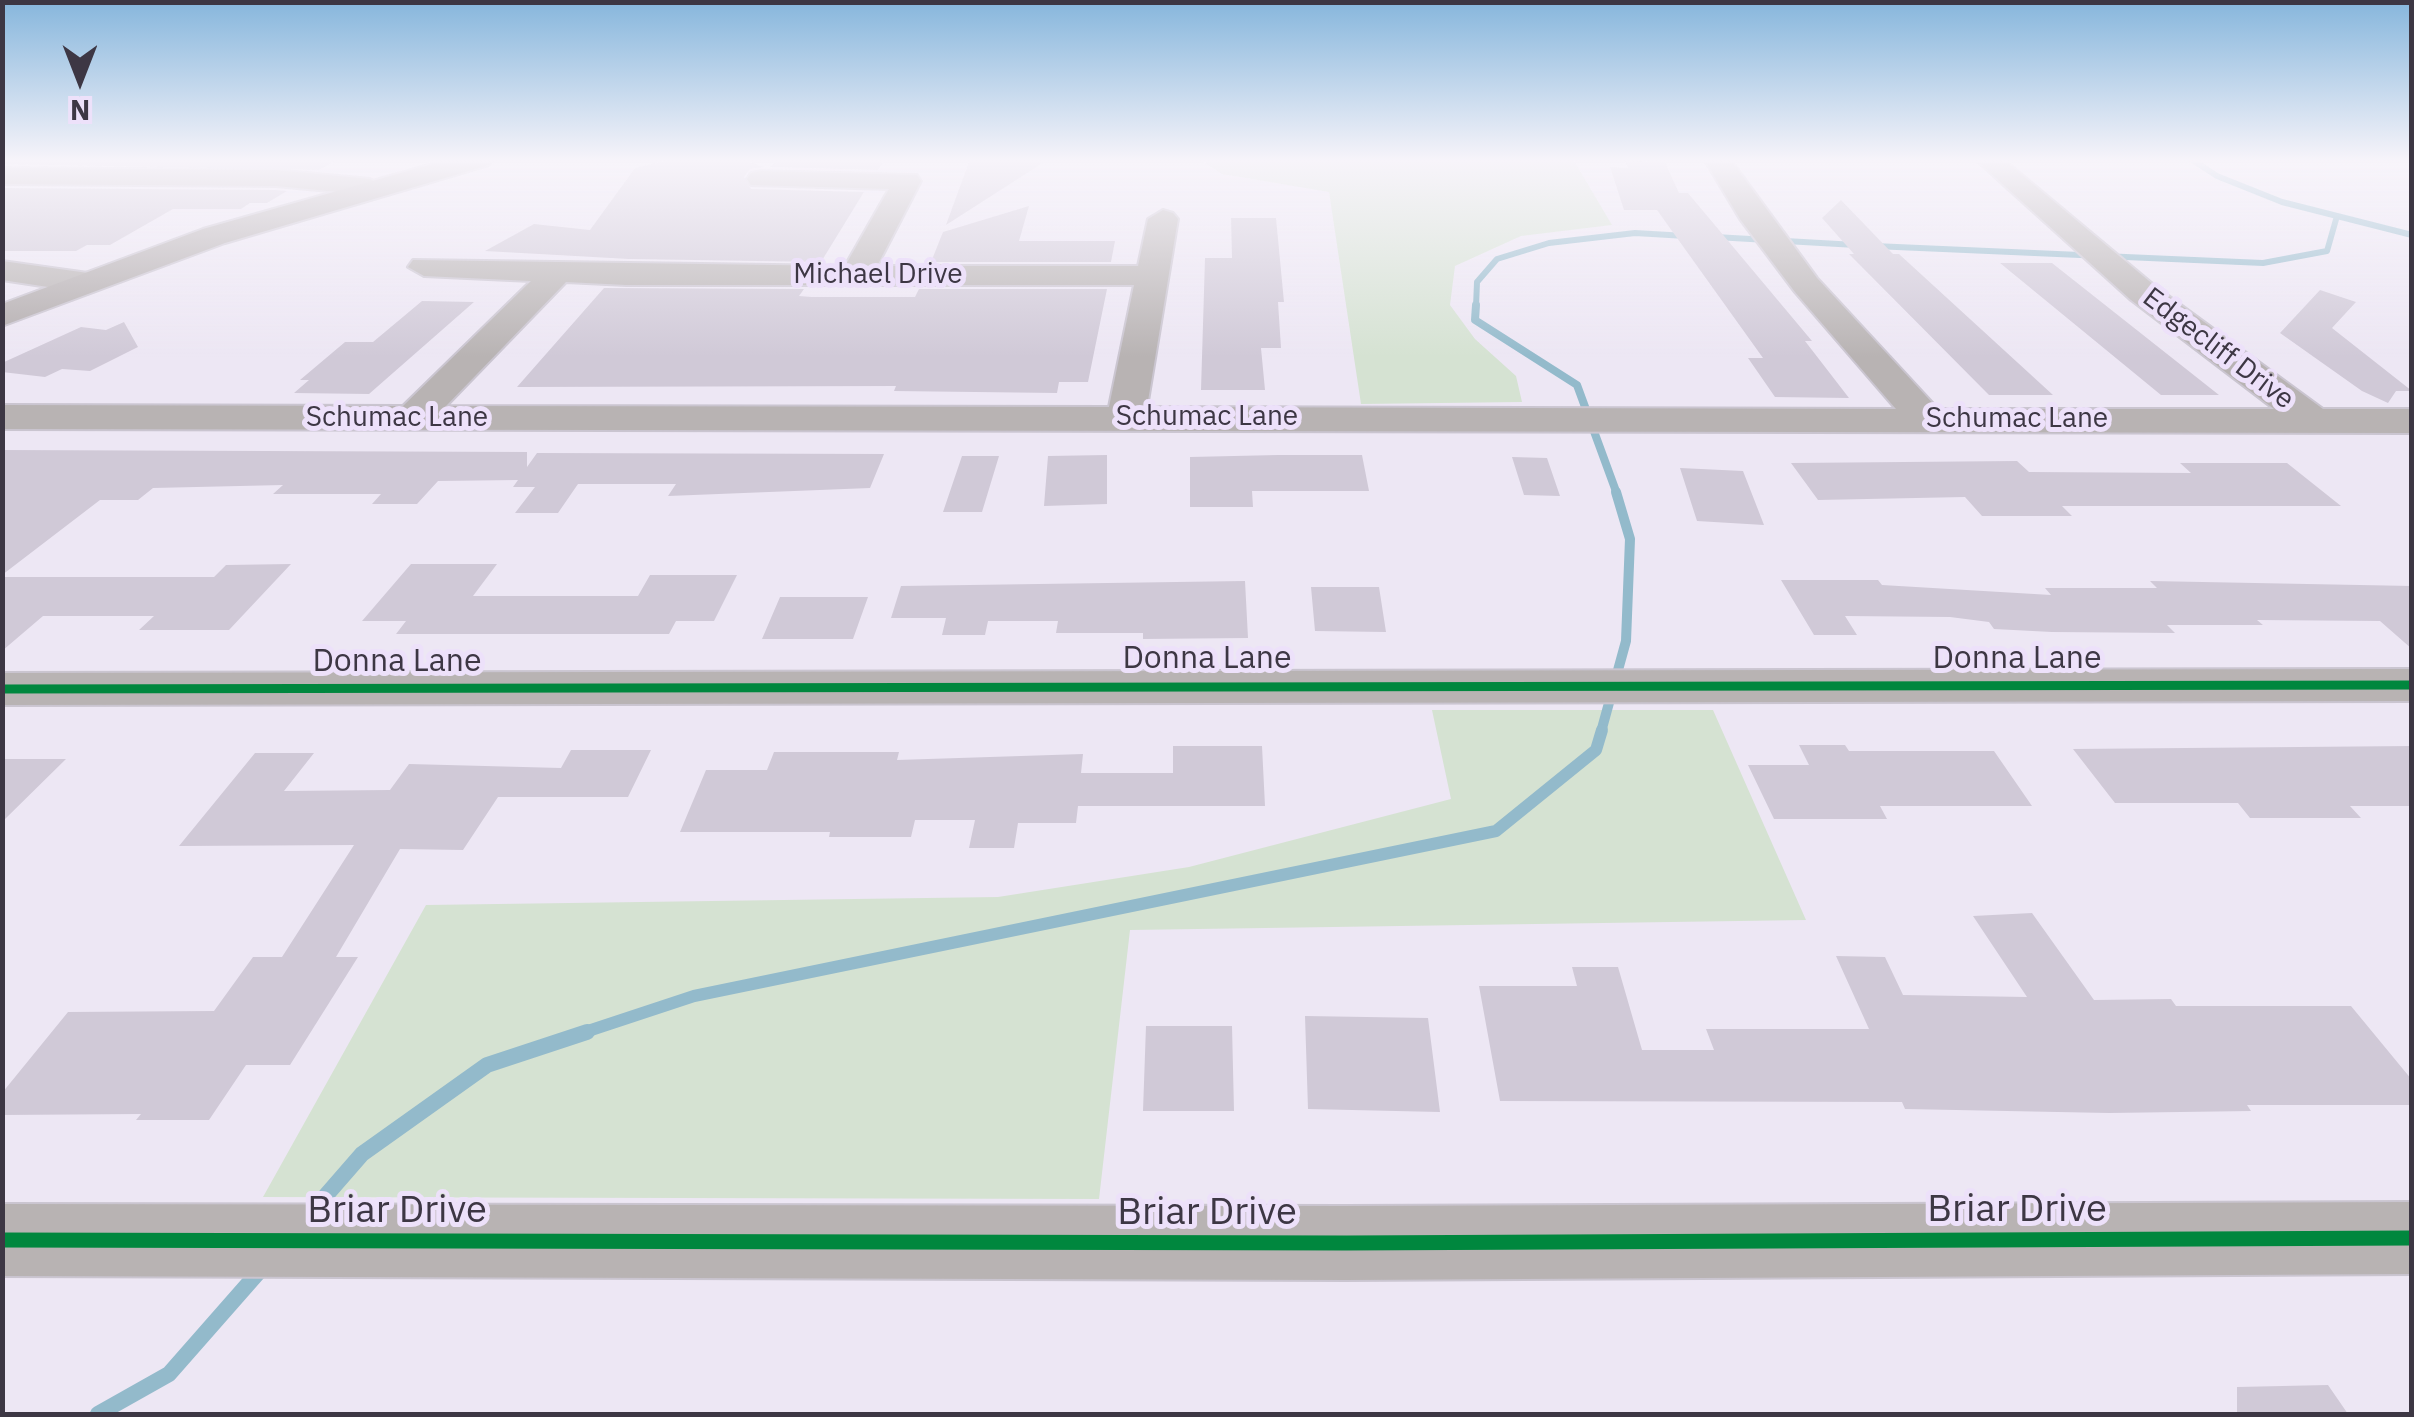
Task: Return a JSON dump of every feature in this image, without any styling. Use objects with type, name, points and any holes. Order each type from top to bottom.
[{"type":"main road","points":[[2,316],[88,282],[257,225]]},
{"type":"street","points":[[856,276],[883,225]]},
{"type":"street","points":[[1126,417],[1162,225]]},
{"type":"street","points":[[1761,225],[1926,419]]},
{"type":"street","name":"Edgecliff Drive","points":[[2063,225],[2100,258],[2314,420]]},
{"type":"street","name":"Michael Drive","points":[[424,267],[557,273],[1152,276]]},
{"type":"street","points":[[2,270],[88,282]]},
{"type":"street","points":[[413,418],[557,273]]},
{"type":"street","name":"Schumac Lane","points":[[2,418],[2412,421]]},
{"type":"street","name":"Donna Lane","points":[[2,689],[2412,684]]},
{"type":"street","name":"Briar Drive","points":[[2,1240],[1346,1244],[2412,1238]]},
{"type":"green space","points":[[1334,225],[1611,225],[1521,236],[1455,266],[1450,305],[1475,339],[1516,376],[1522,402],[1361,404]]},
{"type":"green space","points":[[1432,710],[1713,710],[1806,920],[1130,930],[1099,1199],[263,1197],[426,905],[998,897],[1189,867],[1451,799]]},
{"type":"building","points":[[2,225],[145,225],[110,245],[87,245],[76,251],[2,251]]},
{"type":"building","points":[[532,225],[590,230],[594,225],[844,225],[821,262],[629,259],[485,251]]},
{"type":"building","points":[[966,225],[1024,225],[1019,241],[1115,241],[1111,262],[931,262],[943,232]]},
{"type":"building","points":[[1231,225],[1277,225],[1284,302],[1278,302],[1281,348],[1261,348],[1265,390],[1201,390],[1205,258],[1232,258]]},
{"type":"building","points":[[1668,225],[1715,225],[1812,341],[1805,341],[1849,398],[1775,397],[1748,358],[1763,358]]},
{"type":"building","points":[[1828,225],[1865,225],[2053,395],[1989,395],[1849,254],[1854,254]]},
{"type":"building","points":[[2000,263],[2052,263],[2219,395],[2161,395]]},
{"type":"building","points":[[604,288],[804,289],[799,296],[812,297],[915,297],[919,289],[1107,289],[1088,382],[1059,382],[1057,393],[894,391],[896,386],[517,387]]},
{"type":"building","points":[[2320,290],[2356,302],[2332,328],[2412,391],[2396,391],[2388,403],[2362,391],[2280,333]]},
{"type":"building","points":[[422,301],[474,302],[369,394],[294,393],[309,380],[300,380],[345,342],[373,342]]},
{"type":"building","points":[[124,322],[138,347],[90,371],[62,369],[45,377],[2,372],[2,363],[81,327],[106,330]]},
{"type":"building","points":[[2,450],[527,452],[527,467],[537,453],[884,454],[870,488],[668,496],[676,484],[578,484],[558,513],[515,513],[535,487],[513,487],[518,480],[438,481],[417,504],[372,504],[381,494],[273,494],[283,485],[153,488],[138,500],[100,500],[2,575]]},
{"type":"building","points":[[1107,455],[1107,504],[1044,506],[1048,456]]},
{"type":"building","points":[[1362,455],[1369,491],[1252,491],[1253,507],[1190,507],[1190,457]]},
{"type":"building","points":[[962,456],[999,456],[982,512],[943,512]]},
{"type":"building","points":[[1512,457],[1547,458],[1560,496],[1524,495]]},
{"type":"building","points":[[2017,461],[2029,472],[2191,473],[2180,463],[2287,463],[2341,506],[2062,506],[2072,516],[1982,516],[1965,497],[1818,500],[1791,463]]},
{"type":"building","points":[[1680,468],[1743,471],[1764,525],[1697,521]]},
{"type":"building","points":[[291,564],[229,630],[139,630],[154,616],[43,616],[2,651],[2,577],[214,577],[226,565]]},
{"type":"building","points":[[411,564],[497,564],[473,596],[638,596],[650,575],[737,575],[714,621],[676,621],[669,634],[396,634],[406,621],[362,621]]},
{"type":"building","points":[[1781,580],[1878,580],[1882,585],[2051,595],[2045,588],[2157,588],[2150,581],[2412,586],[2412,649],[2380,621],[2257,620],[2263,625],[2167,625],[2175,633],[2052,632],[1994,629],[1989,622],[1950,617],[1845,616],[1857,635],[1814,635]]},
{"type":"building","points":[[1245,581],[1248,638],[1143,639],[1143,633],[1056,633],[1058,621],[988,621],[985,635],[942,635],[946,618],[891,618],[901,586]]},
{"type":"building","points":[[1311,587],[1379,587],[1386,632],[1315,631]]},
{"type":"building","points":[[780,597],[868,597],[853,639],[762,639]]},
{"type":"building","points":[[1799,745],[1845,745],[1849,751],[1994,751],[2032,806],[1880,806],[1887,819],[1774,819],[1748,765],[1809,765]]},
{"type":"building","points":[[1173,746],[1262,746],[1265,806],[1078,806],[1076,823],[1018,823],[1014,848],[969,848],[975,820],[915,820],[911,837],[829,837],[830,832],[680,832],[706,770],[767,770],[774,752],[899,752],[897,760],[1083,754],[1081,773],[1173,773]]},
{"type":"building","points":[[2412,746],[2412,806],[2350,806],[2361,818],[2250,818],[2238,803],[2115,803],[2073,749]]},
{"type":"building","points":[[571,750],[651,750],[628,797],[498,797],[463,850],[400,849],[336,957],[358,957],[290,1065],[246,1065],[209,1120],[136,1120],[141,1114],[2,1115],[2,1093],[68,1012],[214,1011],[253,957],[282,957],[354,845],[179,846],[255,753],[314,753],[284,791],[390,790],[409,764],[561,768]]},
{"type":"building","points":[[2,759],[66,759],[2,822]]},
{"type":"building","points":[[2032,913],[2094,1000],[2171,999],[2176,1006],[2351,1006],[2412,1080],[2412,1105],[2247,1105],[2251,1111],[2109,1113],[1905,1109],[1902,1102],[1500,1101],[1479,986],[1577,986],[1572,967],[1618,967],[1642,1050],[1714,1050],[1706,1029],[1869,1029],[1836,956],[1885,957],[1903,995],[2027,997],[1973,916]]},
{"type":"building","points":[[1305,1016],[1428,1018],[1440,1112],[1308,1109]]},
{"type":"building","points":[[1146,1026],[1232,1026],[1234,1111],[1143,1111]]},
{"type":"building","points":[[2328,1385],[2348,1414],[2237,1414],[2237,1387]]},
{"type":"waterway","points":[[1874,246],[2263,263],[2327,251],[2334,225]]},
{"type":"waterway","points":[[2373,225],[2412,235]]},
{"type":"waterway","points":[[1476,307],[1477,282],[1497,259],[1549,243],[1635,233],[1686,236]]},
{"type":"waterway","points":[[1715,237],[1856,245]]},
{"type":"waterway","points":[[1476,305],[1475,320],[1577,385],[1617,494]]},
{"type":"waterway","points":[[1601,732],[1626,641],[1630,539],[1616,492]]},
{"type":"waterway","points":[[579,1034],[694,996],[1496,831],[1596,750],[1602,730]]},
{"type":"waterway","points":[[308,1216],[362,1154],[487,1065],[587,1032]]},
{"type":"waterway","points":[[98,1414],[169,1374],[263,1267]]},
{"type":"cycle path","points":[[2,689],[2412,685]]},
{"type":"cycle path","points":[[2,1240],[1346,1243],[2412,1238]]}]
